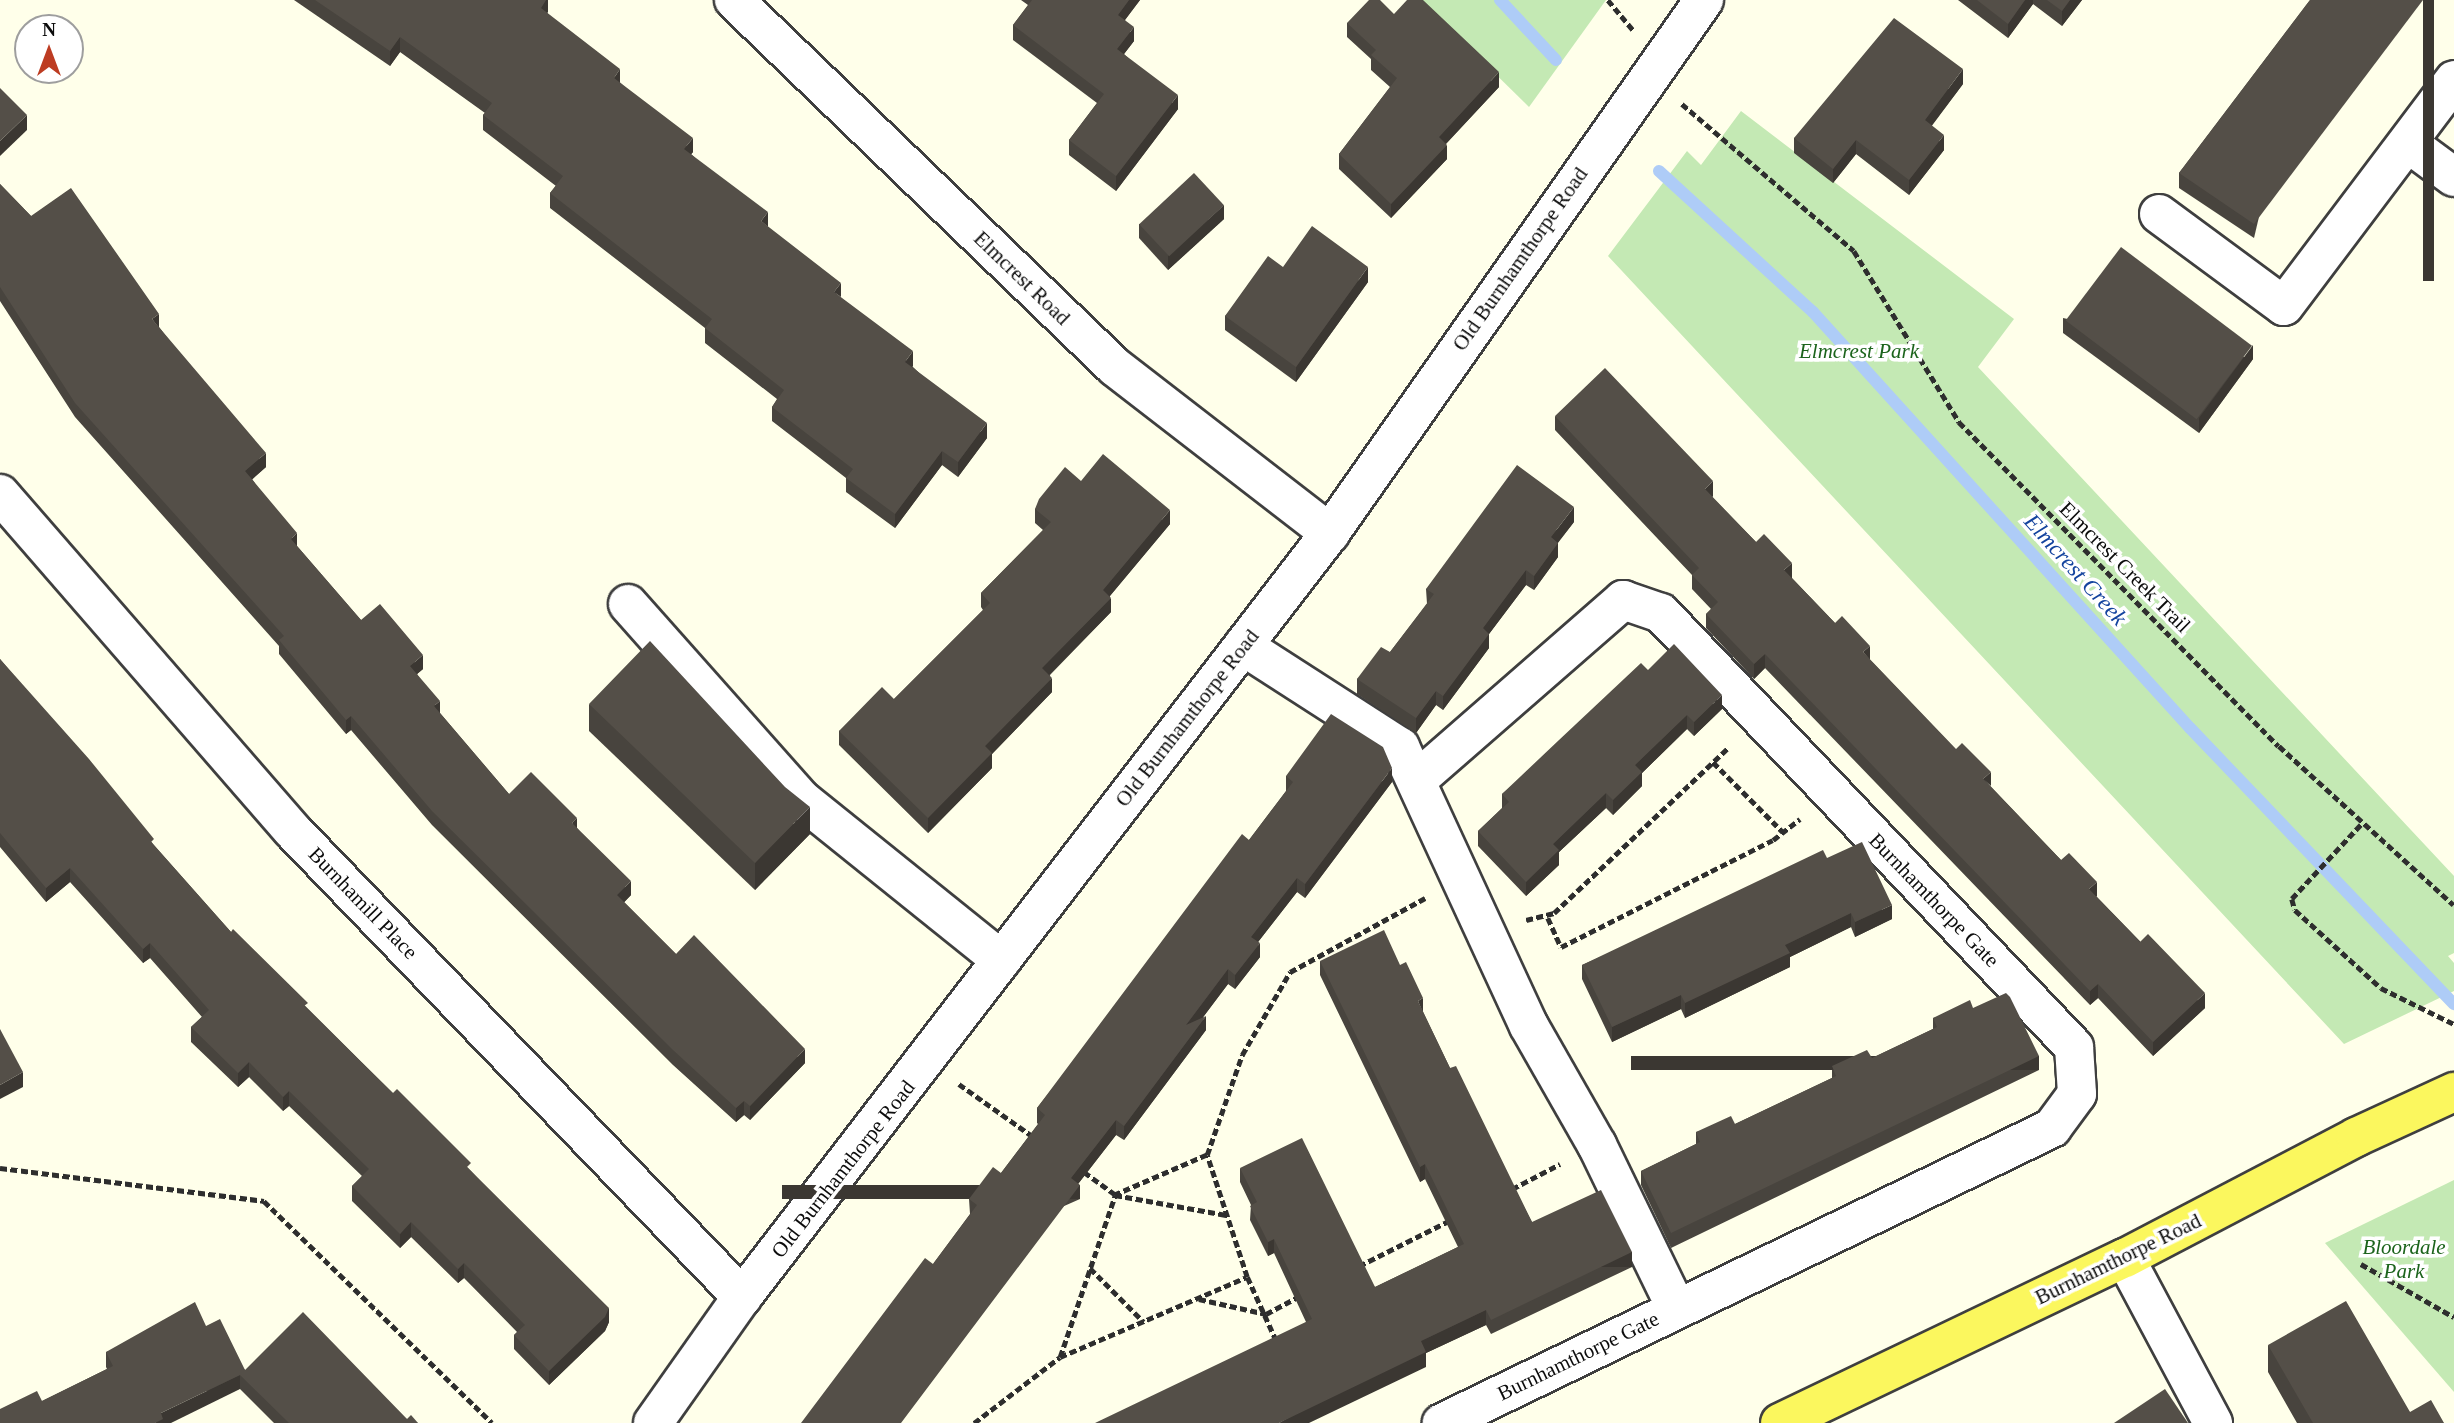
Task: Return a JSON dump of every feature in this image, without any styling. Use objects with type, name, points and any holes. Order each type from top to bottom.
[{"type":"main road","name":"Burnhamthorpe Road","points":[[1780,1423],[2125,1258],[2356,1138],[2454,1092]]},
{"type":"street","name":"Elmcrest Road","points":[[734,0],[1115,367],[1330,533]]},
{"type":"street","name":"Old Burnhamthorpe Road","points":[[653,1423],[742,1297],[927,1061],[1001,960],[1330,533],[1704,0]]},
{"type":"street","points":[[2159,214],[2284,306],[2454,80]]},
{"type":"street","points":[[2408,143],[2454,177]]},
{"type":"street","name":"Burnhamill Place","points":[[0,494],[292,830],[742,1297]]},
{"type":"street","name":"Burnhamthorpe Gate","points":[[1417,780],[1623,600],[1661,613],[2074,1047],[2077,1094],[2052,1128],[1442,1423]]},
{"type":"street","points":[[628,604],[801,799],[1001,960]]},
{"type":"street","name":"Burnhamthorpe Gate","points":[[1243,646],[1400,747],[1463,878],[1529,1026],[1597,1145],[1676,1308]]},
{"type":"street","points":[[2125,1258],[2213,1423]]},
{"type":"path","points":[[1608,0],[1636,34]]},
{"type":"path","name":"Elmcrest Creek Trail","points":[[1679,100],[1684,108],[1854,251],[1959,422],[2361,825],[2454,905]]},
{"type":"path","points":[[1490,938],[1525,920],[1548,918],[1760,717]]},
{"type":"path","points":[[1713,762],[1783,832]]},
{"type":"path","points":[[1548,918],[1561,947],[1783,832],[1819,804],[1843,805]]},
{"type":"path","points":[[2361,825],[2292,899],[2295,911],[2381,988],[2454,1024]]},
{"type":"path","points":[[1278,1345],[1247,1277],[1207,1155],[1242,1055],[1290,972],[1463,878]]},
{"type":"path","points":[[927,1061],[1038,1140]]},
{"type":"path","points":[[1499,1195],[1597,1145]]},
{"type":"path","points":[[1060,1357],[1115,1195],[1207,1155]]},
{"type":"path","points":[[1071,1163],[1115,1195],[1226,1215]]},
{"type":"path","points":[[0,1168],[264,1200],[492,1423]]},
{"type":"path","points":[[1352,1270],[1462,1214]]},
{"type":"path","points":[[2361,1264],[2454,1317]]},
{"type":"path","points":[[1090,1268],[1144,1322]]},
{"type":"path","points":[[974,1423],[1060,1357],[1247,1277]]},
{"type":"path","points":[[1199,1299],[1266,1314],[1303,1295]]},
{"type":"green space","points":[[1420,0],[1606,0],[1529,107]]},
{"type":"green space","name":"Elmcrest Park","points":[[1741,111],[2014,319],[1978,367],[2454,876],[2454,953],[2448,956],[2454,963],[2454,991],[2344,1044],[1608,256],[1687,151],[1701,165]]},
{"type":"green space","name":"Bloordale Park","points":[[2454,1180],[2454,1392],[2325,1243]]},
{"type":"building","points":[[315,0],[546,0],[541,8],[620,69],[614,78],[693,138],[684,149],[768,212],[761,221],[841,283],[834,292],[913,351],[905,362],[987,423],[958,462],[942,451],[895,514],[846,478],[853,469],[772,407],[784,390],[705,328],[712,319],[550,193],[563,176],[483,115],[492,103],[400,37],[390,51]]},
{"type":"building","points":[[1032,0],[1129,0],[1118,15],[1134,27],[1117,49],[1178,95],[1116,176],[1069,140],[1104,94],[1013,25]]},
{"type":"building","points":[[1369,0],[1380,0],[1394,14],[1407,0],[1423,0],[1499,72],[1439,137],[1447,145],[1391,204],[1339,154],[1397,78],[1371,55],[1376,50],[1347,23]]},
{"type":"building","points":[[1977,0],[2025,0],[2008,24]]},
{"type":"building","points":[[2047,0],[2070,0],[2062,11]]},
{"type":"building","points":[[2310,0],[2423,0],[2254,224],[2179,173]]},
{"type":"building","points":[[1894,18],[1963,69],[1925,120],[1944,135],[1909,180],[1856,140],[1833,169],[1794,138]]},
{"type":"building","points":[[0,88],[27,115],[0,141]]},
{"type":"building","points":[[1194,173],[1224,205],[1169,256],[1139,224]]},
{"type":"building","points":[[0,184],[31,216],[71,188],[159,314],[152,319],[266,453],[245,471],[297,533],[291,539],[361,620],[380,604],[423,655],[410,666],[440,701],[434,706],[509,794],[531,772],[577,818],[572,823],[631,881],[617,895],[676,954],[694,935],[805,1049],[750,1106],[744,1101],[736,1108],[673,1050],[432,811],[351,716],[346,720],[279,640],[284,636],[75,403],[0,287]]},
{"type":"building","points":[[1312,226],[1368,267],[1296,367],[1225,316],[1268,256],[1283,267]]},
{"type":"building","points":[[2121,247],[2252,346],[2197,419],[2066,320]]},
{"type":"building","points":[[1605,368],[1713,481],[1705,489],[1756,542],[1764,534],[1792,563],[1784,570],[1835,623],[1842,616],[1870,646],[1863,652],[1956,749],[1962,743],[1991,772],[1983,779],[2061,860],[2069,853],[2097,882],[2089,889],[2140,942],[2148,934],[2205,993],[2153,1042],[2098,984],[2090,991],[1765,654],[1754,664],[1706,614],[1718,602],[1692,575],[1699,568],[1555,416]]},
{"type":"building","points":[[1103,454],[1170,510],[1103,590],[1111,598],[1042,668],[1052,678],[985,746],[992,753],[928,818],[839,731],[882,687],[894,699],[990,603],[981,593],[1051,522],[1035,509],[1039,499],[1065,467],[1081,481]]},
{"type":"building","points":[[1517,465],[1574,507],[1551,537],[1558,543],[1534,576],[1526,570],[1483,628],[1489,634],[1443,696],[1436,691],[1416,718],[1357,679],[1381,647],[1390,652],[1434,594],[1426,589]]},
{"type":"building","points":[[650,641],[785,787],[810,807],[755,863],[589,704]]},
{"type":"building","points":[[1674,644],[1722,695],[1694,722],[1687,715],[1635,765],[1642,772],[1613,800],[1606,793],[1553,844],[1559,850],[1526,882],[1478,831],[1509,802],[1502,794],[1641,663],[1648,670]]},
{"type":"building","points":[[0,659],[89,759],[154,839],[151,842],[231,932],[233,929],[308,1003],[304,1006],[393,1093],[397,1089],[471,1163],[467,1167],[609,1308],[605,1317],[549,1371],[514,1335],[525,1325],[464,1263],[458,1269],[411,1222],[400,1234],[352,1186],[369,1169],[289,1091],[283,1097],[249,1062],[238,1073],[191,1027],[209,1010],[150,943],[143,949],[70,868],[46,888],[0,833]]},
{"type":"building","points":[[1331,714],[1383,747],[1392,768],[1305,884],[1297,878],[1251,937],[1260,943],[1235,975],[1228,969],[1186,1025],[1206,1016],[1124,1126],[1116,1120],[1071,1178],[1080,1185],[901,1423],[801,1423],[925,1258],[933,1264],[977,1205],[969,1199],[993,1167],[1001,1173],[1045,1115],[1037,1108],[1242,834],[1249,840],[1293,782],[1286,776]]},
{"type":"building","points":[[1862,842],[1892,905],[1855,922],[1851,913],[1785,945],[1790,953],[1685,1003],[1681,995],[1612,1027],[1582,965],[1823,850],[1827,858]]},
{"type":"building","points":[[1384,930],[1400,965],[1406,962],[1423,998],[1418,1001],[1450,1068],[1456,1066],[1532,1222],[1601,1190],[1632,1252],[1491,1320],[1486,1310],[1421,1341],[1426,1352],[1279,1423],[1095,1423],[1312,1319],[1274,1239],[1268,1242],[1250,1206],[1257,1202],[1240,1168],[1302,1138],[1375,1287],[1464,1244],[1425,1164],[1420,1167],[1320,961]]},
{"type":"building","points":[[2006,993],[2039,1056],[1671,1233],[1641,1171],[1700,1142],[1696,1132],[1731,1116],[1735,1124],[1836,1076],[1832,1066],[1867,1050],[1872,1058],[1937,1027],[1933,1018],[1970,1000],[1973,1008]]},
{"type":"building","points":[[0,1029],[23,1072],[0,1085]]},
{"type":"building","points":[[2346,1301],[2410,1412],[2431,1400],[2444,1423],[2313,1423],[2268,1345]]},
{"type":"building","points":[[195,1302],[206,1326],[220,1319],[245,1370],[303,1312],[407,1419],[411,1415],[418,1423],[289,1423],[240,1375],[161,1413],[163,1419],[155,1423],[0,1423],[0,1409],[37,1391],[42,1401],[113,1366],[106,1352]]},
{"type":"building","points":[[2165,1389],[2188,1423],[2114,1423]]},
{"type":"waterway","name":"Elmcrest Creek","points":[[1500,0],[1556,60]]},
{"type":"waterway","name":"Elmcrest Creek","points":[[1659,171],[1813,312],[2190,728],[2454,1004]]}]
